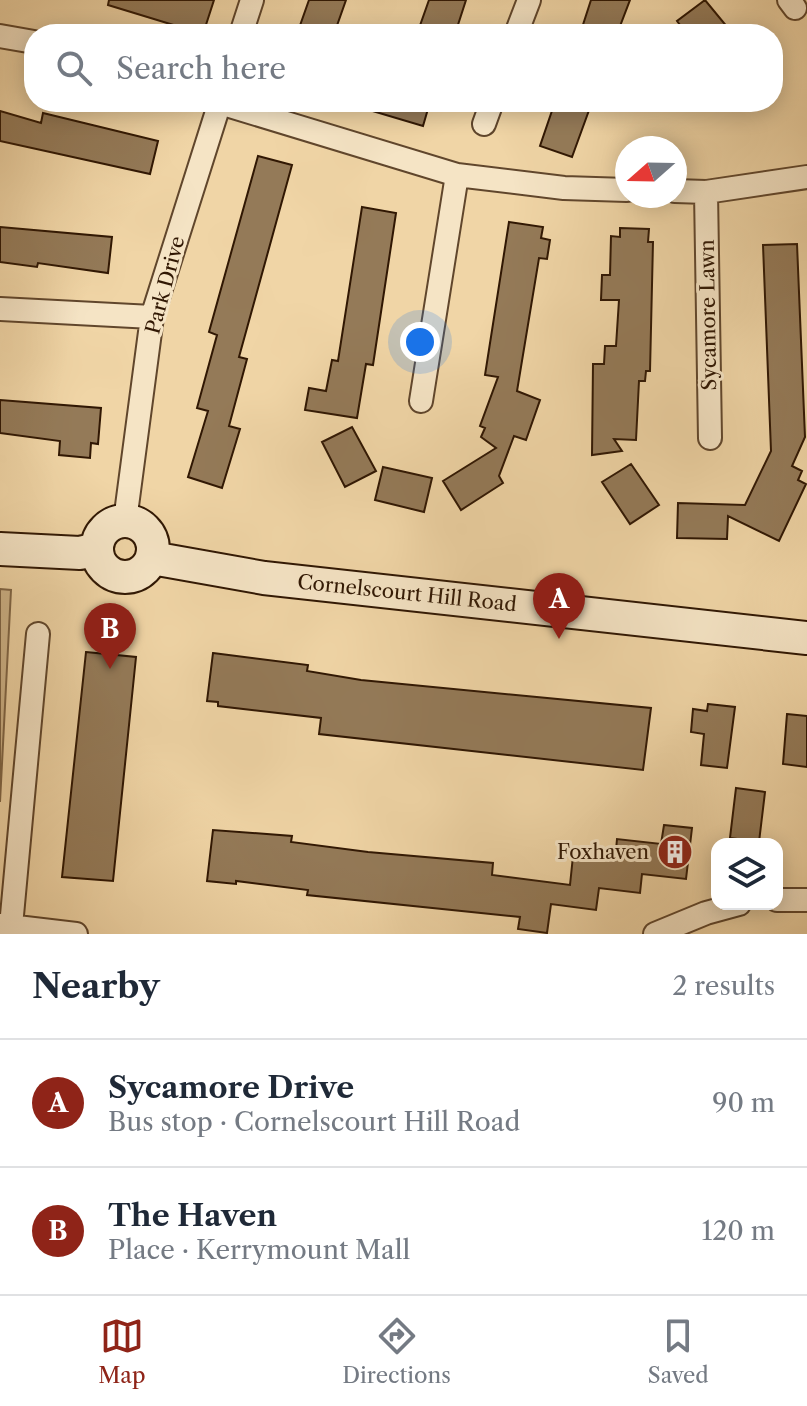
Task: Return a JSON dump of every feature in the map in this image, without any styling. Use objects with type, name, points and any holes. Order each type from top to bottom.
[{"type":"main road","points":[[125,521],[148,532],[152,540],[152,558],[142,572],[125,578],[101,566],[96,549],[102,532],[116,522],[125,521]]},
{"type":"main road","points":[[0,549],[80,553],[96,549]]},
{"type":"main road","name":"Cornelscourt Hill Road","points":[[152,558],[264,578],[807,638]]},
{"type":"street","points":[[244,24],[252,0]]},
{"type":"street","points":[[520,24],[529,0]]},
{"type":"street","points":[[0,36],[24,40]]},
{"type":"street","name":"Park Drive","points":[[125,521],[152,317],[217,112]]},
{"type":"street","points":[[250,112],[457,175],[564,188],[615,190]]},
{"type":"street","points":[[484,124],[488,112]]},
{"type":"street","points":[[421,401],[457,175]]},
{"type":"street","points":[[687,191],[706,192],[807,177]]},
{"type":"street","name":"Sycamore Lawn","points":[[706,192],[710,438]]},
{"type":"street","points":[[0,309],[152,317]]},
{"type":"street","points":[[38,634],[6,926],[76,934]]},
{"type":"street","points":[[783,900],[807,900]]},
{"type":"street","points":[[655,934],[717,910]]},
{"type":"shaded area","points":[[0,589],[11,590],[0,802]]},
{"type":"building","points":[[109,0],[214,0],[206,24],[170,24],[108,5]]},
{"type":"building","points":[[309,0],[346,0],[338,24],[301,24]]},
{"type":"building","points":[[429,0],[466,0],[458,24],[421,24]]},
{"type":"building","points":[[591,0],[630,0],[621,24],[583,24]]},
{"type":"building","points":[[705,0],[725,24],[679,24],[677,21]]},
{"type":"building","points":[[0,111],[41,123],[43,113],[158,141],[150,174],[0,141]]},
{"type":"building","points":[[376,112],[427,112],[423,126]]},
{"type":"building","points":[[552,112],[588,112],[572,157],[540,146]]},
{"type":"building","points":[[258,156],[292,165],[239,357],[247,359],[229,426],[240,429],[222,488],[188,477],[208,411],[197,408],[217,335],[209,332]]},
{"type":"building","points":[[362,207],[396,213],[373,365],[366,364],[357,418],[305,410],[309,388],[326,391],[332,360],[338,361]]},
{"type":"building","points":[[509,222],[543,227],[541,238],[550,240],[547,259],[539,258],[517,391],[540,400],[526,440],[514,436],[499,476],[503,483],[461,510],[443,481],[496,448],[481,437],[485,428],[480,426],[498,377],[485,375]]},
{"type":"building","points":[[0,227],[112,237],[108,273],[38,263],[37,267],[0,262]]},
{"type":"building","points":[[620,228],[649,229],[648,242],[653,242],[650,371],[646,371],[645,381],[639,381],[636,440],[614,439],[622,451],[592,455],[593,364],[604,364],[605,346],[616,346],[619,300],[601,300],[602,275],[610,275],[611,236],[620,237]]},
{"type":"building","points":[[797,244],[805,437],[792,466],[802,471],[798,480],[806,484],[779,541],[728,516],[727,539],[677,538],[678,503],[745,505],[771,451],[763,245]]},
{"type":"building","points":[[0,400],[101,408],[98,444],[91,443],[90,458],[59,455],[60,441],[0,433]]},
{"type":"building","points":[[352,427],[376,471],[345,487],[322,442]]},
{"type":"building","points":[[631,464],[659,505],[630,524],[602,482]]},
{"type":"building","points":[[383,467],[432,478],[424,512],[375,500]]},
{"type":"building","points":[[86,652],[136,657],[113,881],[62,877]]},
{"type":"building","points":[[213,653],[308,665],[307,671],[361,680],[651,708],[643,770],[319,734],[321,718],[218,706],[218,702],[207,701]]},
{"type":"building","points":[[708,704],[735,707],[727,768],[701,765],[704,734],[691,732],[693,709],[707,711]]},
{"type":"building","points":[[787,714],[807,716],[807,767],[783,764]]},
{"type":"building","points":[[736,788],[765,792],[759,838],[730,838]]},
{"type":"building","points":[[664,825],[692,828],[686,879],[642,874],[640,893],[599,888],[596,910],[551,904],[547,933],[518,929],[520,917],[307,895],[308,890],[236,881],[236,884],[207,881],[213,830],[292,836],[291,842],[368,852],[493,863],[492,875],[570,885],[573,856],[615,861],[617,839],[661,844]]},
{"type":"place","name":"Sycamore Drive","points":[[559,639]]},
{"type":"place","name":"The Haven","points":[[110,669]]},
{"type":"place","name":"Foxhaven","points":[[675,852]]}]
